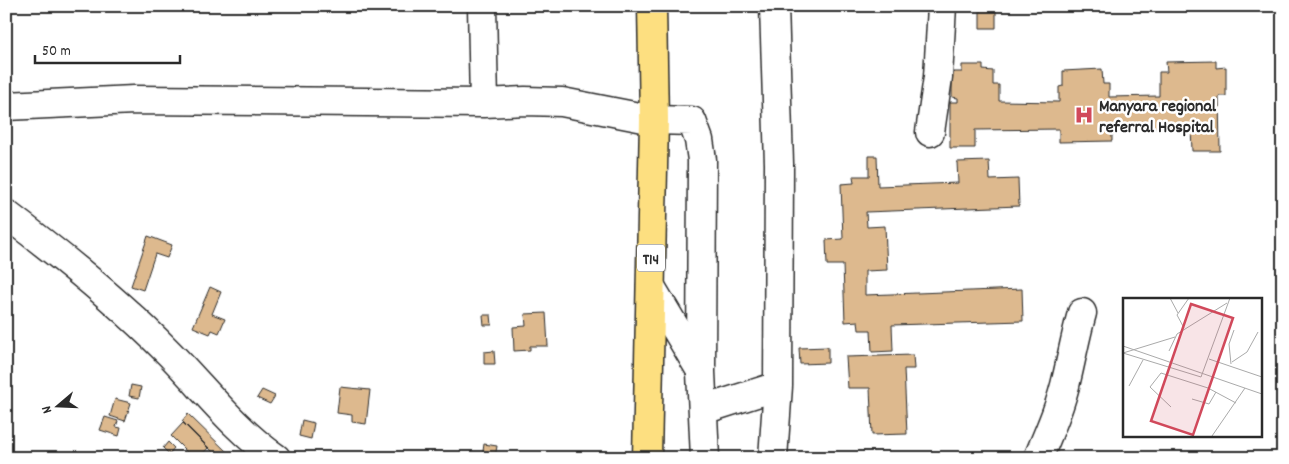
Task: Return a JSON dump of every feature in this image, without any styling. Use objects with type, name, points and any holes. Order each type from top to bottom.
[{"type":"highway","name":"T14","points":[[647,458],[654,120],[652,6]]},
{"type":"highway","name":"T14","points":[[653,58],[659,6]]},
{"type":"street","points":[[482,6],[484,103]]},
{"type":"street","points":[[773,458],[778,386],[779,164],[774,6]]},
{"type":"street","points":[[930,132],[938,77],[942,6]]},
{"type":"street","points":[[6,106],[134,100],[484,103],[525,101],[562,102],[654,120],[692,122],[699,140],[702,160],[701,372],[705,458]]},
{"type":"street","points":[[6,214],[62,256],[125,310],[169,353],[266,455]]},
{"type":"street","points":[[651,287],[701,372]]},
{"type":"street","points":[[1038,458],[1055,419],[1067,378],[1082,313]]},
{"type":"street","points":[[702,410],[778,386]]},
{"type":"building","points":[[980,6],[996,6],[996,28],[980,28]]},
{"type":"building","name":"Manyara regional referral Hospital","points":[[1216,61],[1216,68],[1226,67],[1226,96],[1219,96],[1220,151],[1192,151],[1191,127],[1112,129],[1112,141],[1059,142],[1059,129],[975,130],[975,148],[950,148],[950,102],[958,102],[958,98],[952,97],[952,72],[962,72],[962,65],[983,65],[983,70],[993,71],[993,85],[999,85],[999,101],[1059,102],[1059,87],[1063,86],[1063,71],[1102,69],[1103,84],[1109,84],[1109,97],[1159,96],[1159,72],[1167,72],[1166,62]]},
{"type":"building","points":[[869,156],[877,156],[878,186],[958,183],[957,162],[989,161],[990,180],[1018,179],[1019,206],[866,212],[867,227],[885,226],[887,270],[865,271],[865,295],[1022,289],[1023,321],[892,325],[893,351],[872,352],[871,330],[859,330],[858,321],[845,322],[843,265],[827,265],[826,240],[843,239],[841,184],[854,183],[853,176],[869,176]]},
{"type":"building","points":[[148,236],[172,245],[167,258],[155,254],[143,290],[131,286]]},
{"type":"building","points":[[210,287],[221,292],[212,314],[225,319],[219,333],[212,330],[210,334],[193,327]]},
{"type":"building","points":[[546,313],[548,346],[530,346],[530,350],[514,351],[513,327],[526,326],[525,314]]},
{"type":"building","points":[[483,315],[491,315],[492,325],[484,325]]},
{"type":"building","points":[[828,347],[828,363],[800,364],[799,348]]},
{"type":"building","points":[[494,351],[495,364],[484,364],[484,352]]},
{"type":"building","points":[[913,355],[914,369],[904,369],[907,434],[872,435],[870,388],[848,388],[846,357]]},
{"type":"building","points":[[131,385],[141,387],[139,398],[129,396]]},
{"type":"building","points":[[340,387],[370,390],[366,424],[352,422],[352,415],[337,413]]},
{"type":"building","points":[[262,390],[275,396],[270,404],[257,398]]},
{"type":"building","points":[[115,399],[131,403],[125,421],[110,416]]},
{"type":"building","points":[[188,414],[228,453],[223,458],[219,458],[182,421]]},
{"type":"building","points":[[105,417],[118,421],[116,427],[121,428],[119,436],[100,430]]},
{"type":"building","points":[[302,420],[314,423],[311,439],[299,436]]},
{"type":"building","points":[[183,423],[208,448],[199,458],[193,458],[171,436]]},
{"type":"building","points":[[168,442],[174,448],[169,454],[163,448]]},
{"type":"building","points":[[484,444],[497,446],[495,458],[482,458]]},
{"type":"place","name":"Manyara regional referral Hospital","points":[[1084,115]]}]
